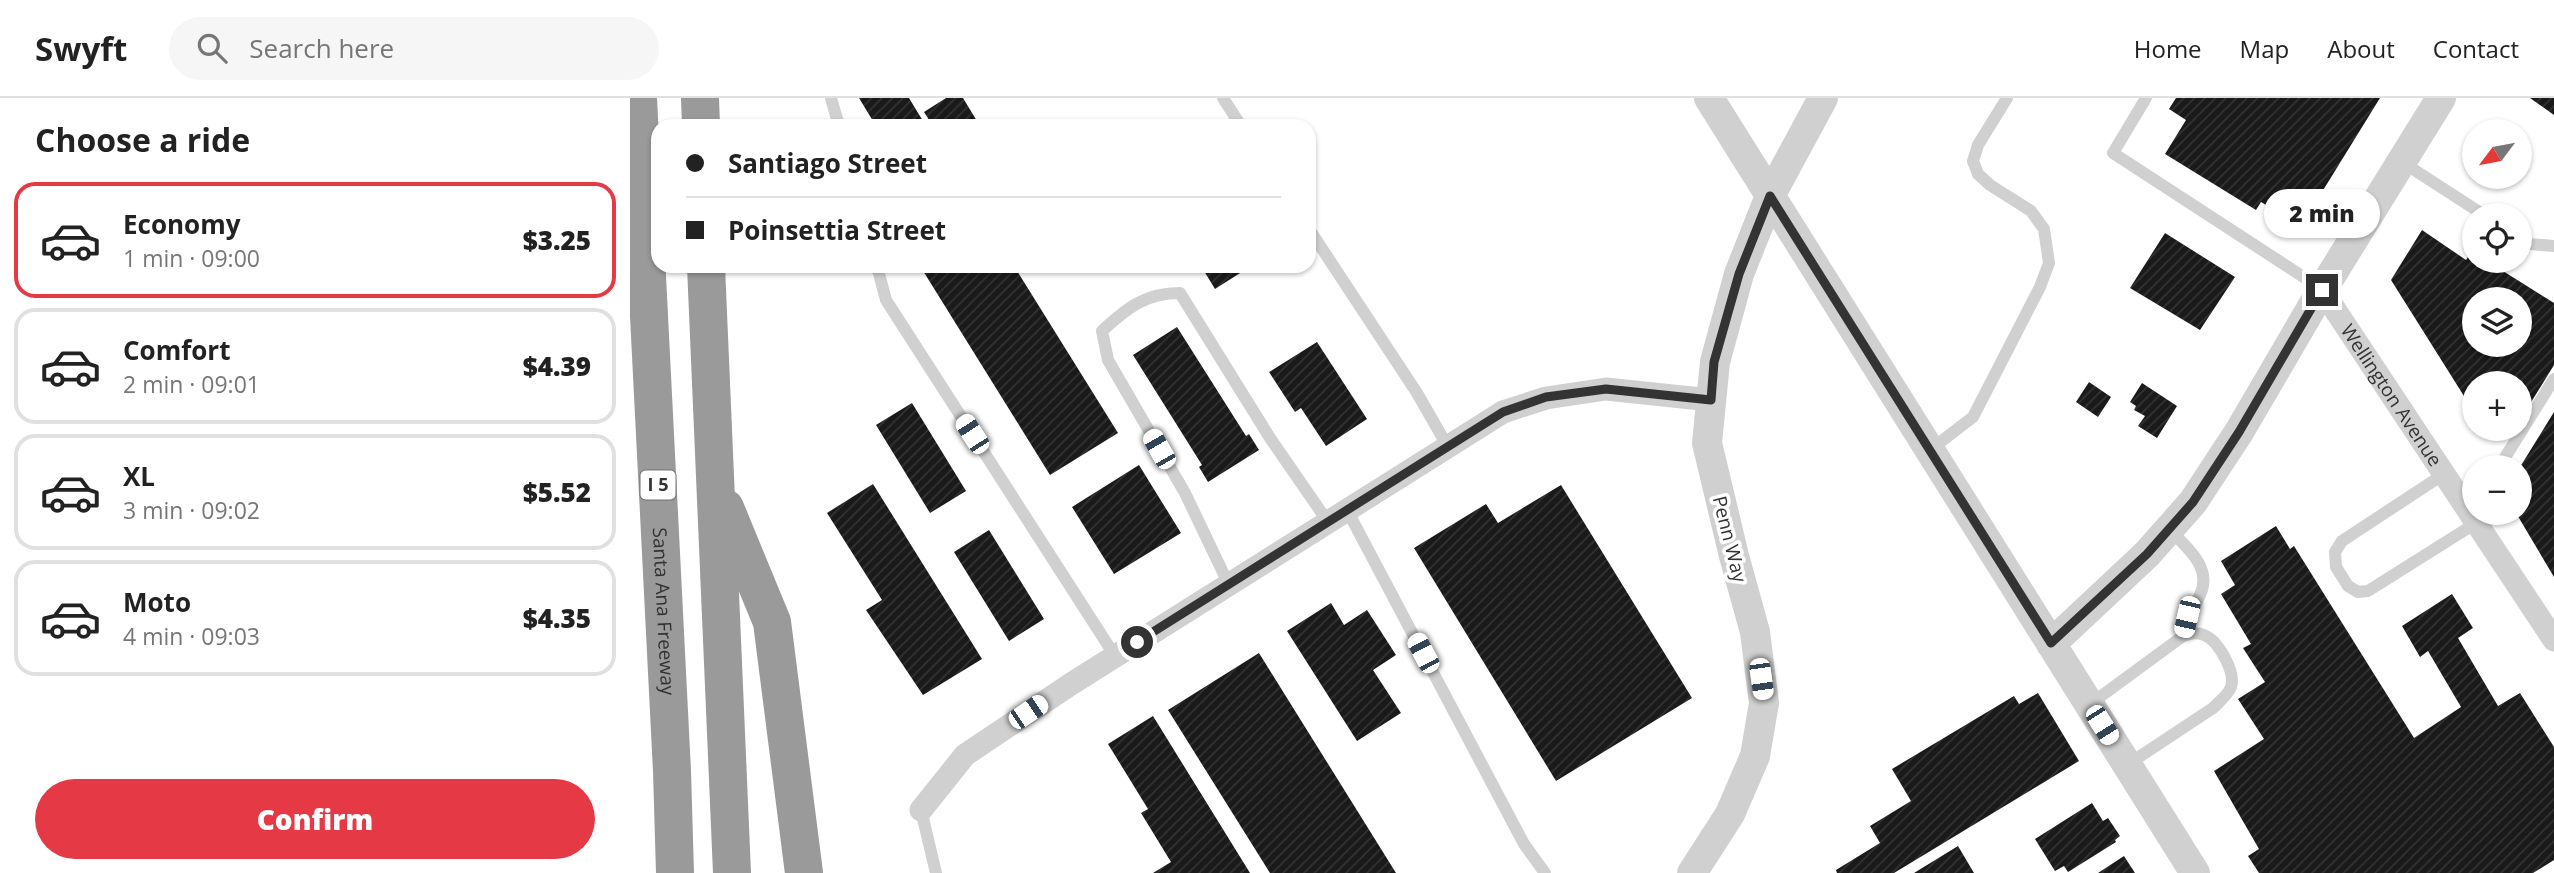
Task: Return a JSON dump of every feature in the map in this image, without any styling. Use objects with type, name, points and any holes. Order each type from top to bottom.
[{"type":"highway","name":"Santa Ana Freeway","points":[[638,98],[671,743],[675,873]]},
{"type":"highway","points":[[700,98],[701,119]]},
{"type":"highway","points":[[706,273],[732,873]]},
{"type":"highway","points":[[714,482],[772,622],[804,873]]},
{"type":"street","points":[[1709,98],[2195,873]]},
{"type":"street","name":"Penn Way","points":[[1692,873],[1730,814],[1755,755],[1764,703],[1755,632],[1707,443],[1714,362],[1739,274],[1770,196],[1824,98]]},
{"type":"street","points":[[2051,643],[2147,554],[2193,502],[2239,432],[2322,290],[2441,98]]},
{"type":"street","name":"Wellington Avenue","points":[[2322,290],[2462,498]]},
{"type":"street","points":[[921,810],[965,755],[1115,656],[1503,412],[1546,397],[1606,389],[1711,400]]},
{"type":"street","name":"Wellington Avenue","points":[[2481,525],[2554,640]]},
{"type":"lane","points":[[831,98],[837,119]]},
{"type":"lane","points":[[1223,98],[1236,119]]},
{"type":"lane","points":[[1930,450],[1973,417],[2040,287],[2049,263],[2044,229],[2031,211],[1990,186],[1979,174],[1973,161],[1978,145],[2007,98]]},
{"type":"lane","points":[[2147,98],[2113,153],[2322,290]]},
{"type":"lane","points":[[2401,162],[2465,203]]},
{"type":"lane","points":[[1316,240],[1417,393],[1448,447]]},
{"type":"lane","points":[[2532,244],[2554,246]]},
{"type":"lane","points":[[879,273],[886,300],[1115,656]]},
{"type":"lane","points":[[1229,585],[1185,493],[1108,360],[1102,331],[1127,308],[1161,293],[1180,293],[1270,438],[1338,516],[1524,844],[1545,873]]},
{"type":"lane","points":[[2506,455],[2554,379]]},
{"type":"lane","points":[[2444,474],[2342,541],[2335,552],[2336,567],[2348,586],[2358,592],[2368,591],[2462,523]]},
{"type":"lane","points":[[2169,529],[2193,554],[2204,576],[2203,586],[2187,617],[2183,636]]},
{"type":"lane","points":[[2089,705],[2183,636],[2194,632],[2207,635],[2214,642],[2231,673],[2232,686],[2213,708],[2127,765]]},
{"type":"lane","points":[[921,810],[936,873]]},
{"type":"building","points":[[859,98],[909,98],[922,119],[872,119]]},
{"type":"building","points":[[946,98],[963,98],[976,119],[928,119],[924,112]]},
{"type":"building","points":[[2176,98],[2380,98],[2301,226],[2261,202],[2256,210],[2165,154],[2186,120],[2169,109]]},
{"type":"building","points":[[2530,98],[2554,98],[2554,115]]},
{"type":"building","points":[[2422,230],[2462,257],[2462,273],[2506,273],[2528,287],[2462,287],[2462,357],[2532,357],[2532,289],[2554,303],[2554,365],[2532,401],[2532,371],[2462,371],[2462,393],[2391,280]]},
{"type":"building","points":[[2165,233],[2235,277],[2200,330],[2130,288]]},
{"type":"building","points":[[924,273],[1018,273],[1118,433],[1050,475]]},
{"type":"building","points":[[1205,273],[1240,273],[1215,289]]},
{"type":"building","points":[[1177,327],[1246,436],[1249,434],[1259,450],[1208,482],[1199,467],[1202,465],[1133,355]]},
{"type":"building","points":[[1317,342],[1367,419],[1326,446],[1301,408],[1295,412],[1269,372]]},
{"type":"building","points":[[2089,382],[2111,397],[2098,417],[2076,402]]},
{"type":"building","points":[[2142,383],[2177,406],[2157,438],[2138,426],[2145,416],[2134,410],[2136,406],[2130,402]]},
{"type":"building","points":[[912,403],[966,491],[930,513],[876,425]]},
{"type":"building","points":[[2554,412],[2554,577],[2523,525],[2532,525],[2532,455],[2527,455]]},
{"type":"building","points":[[1139,465],[1181,533],[1114,574],[1072,507]]},
{"type":"building","points":[[873,484],[982,659],[923,695],[866,610],[882,600],[827,513]]},
{"type":"building","points":[[1561,485],[1692,698],[1556,781],[1414,548],[1486,504],[1498,523]]},
{"type":"building","points":[[2276,526],[2290,549],[2294,546],[2414,738],[2461,707],[2428,651],[2420,657],[2402,626],[2452,594],[2473,628],[2458,638],[2498,706],[2520,693],[2554,747],[2554,860],[2533,873],[2259,873],[2248,856],[2259,849],[2214,771],[2264,739],[2238,699],[2265,682],[2243,648],[2251,644],[2221,594],[2235,585],[2221,561]]},
{"type":"building","points":[[989,530],[1044,619],[1009,641],[954,552]]},
{"type":"building","points":[[1331,603],[1344,625],[1367,610],[1396,655],[1373,670],[1401,713],[1357,741],[1287,631]]},
{"type":"building","points":[[1259,653],[1396,873],[1270,873],[1168,710]]},
{"type":"building","points":[[2038,693],[2079,761],[1894,873],[1837,873],[1836,870],[1880,843],[1870,826],[1911,801],[1892,769],[2014,696],[2019,704]]},
{"type":"building","points":[[1153,716],[1250,873],[1153,873],[1171,862],[1141,813],[1148,809],[1108,744]]},
{"type":"building","points":[[2092,803],[2103,821],[2108,818],[2120,836],[2116,842],[2068,872],[2064,866],[2055,871],[2035,839]]},
{"type":"building","points":[[1958,846],[1974,873],[1914,873]]},
{"type":"building","points":[[2124,856],[2135,873],[2098,873]]},
{"type":"route","points":[[1137,642],[1503,412],[1546,397],[1606,389],[1711,400],[1714,362],[1739,274],[1770,196],[2051,643],[2147,554],[2193,502],[2239,432],[2322,290]]}]
